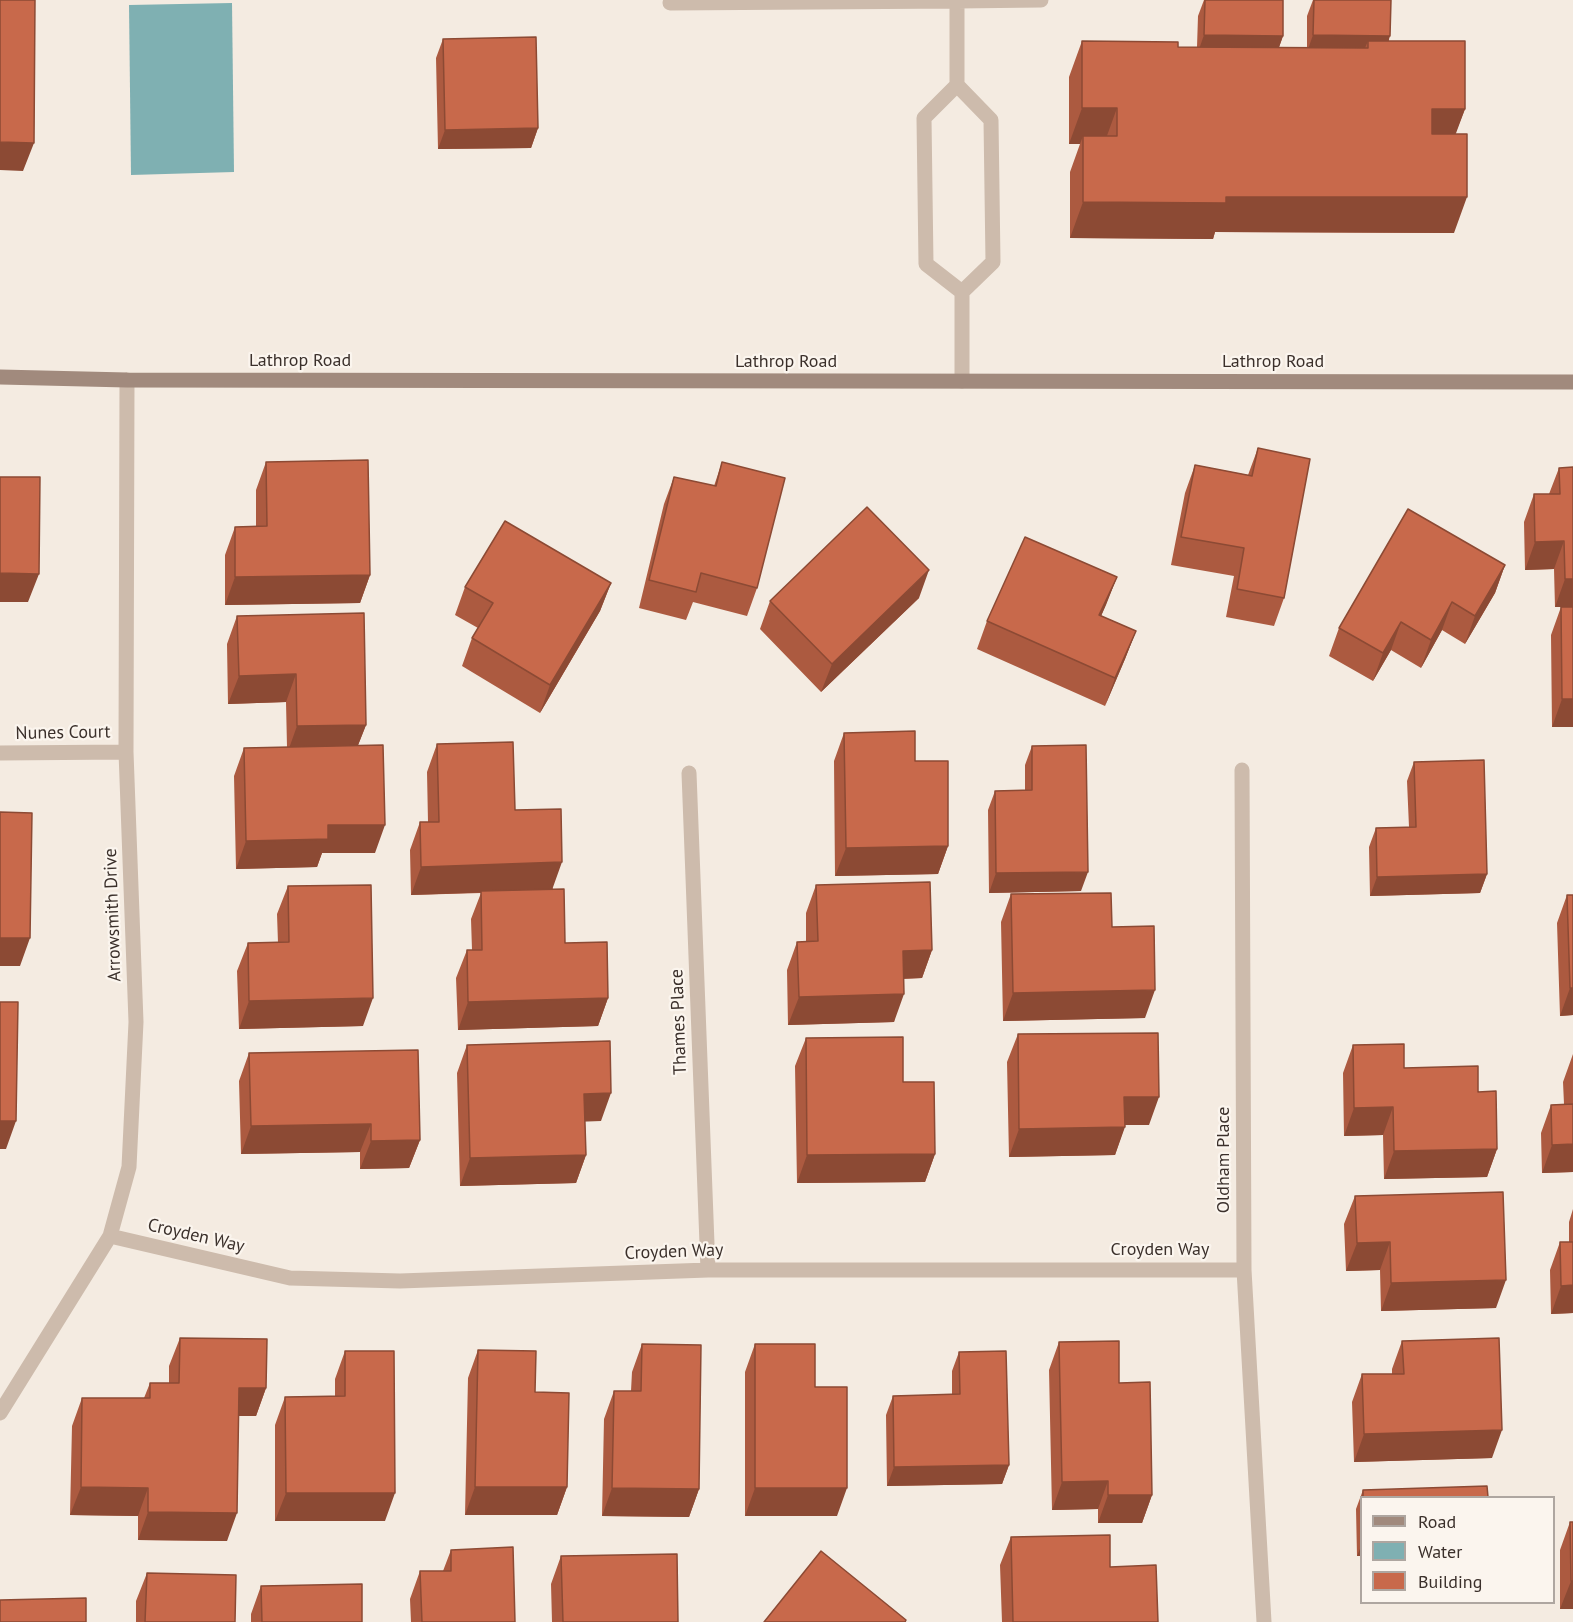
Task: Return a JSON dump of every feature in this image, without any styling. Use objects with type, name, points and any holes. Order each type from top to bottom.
[{"type":"main road","name":"Lathrop Road","points":[[0,377],[127,380],[1573,382]]},
{"type":"street","points":[[670,3],[1041,0]]},
{"type":"street","points":[[957,1],[957,85],[991,120],[993,262],[962,292],[962,381]]},
{"type":"street","points":[[957,85],[924,118],[926,264],[962,292]]},
{"type":"street","name":"Arrowsmith Drive","points":[[0,1413],[110,1236],[129,1167],[136,1022],[126,752],[127,380]]},
{"type":"street","name":"Nunes Court","points":[[0,753],[126,752]]},
{"type":"street","name":"Oldham Place","points":[[1242,770],[1244,1270],[1264,1622]]},
{"type":"street","name":"Thames Place","points":[[689,773],[708,1270]]},
{"type":"street","name":"Croyden Way","points":[[110,1236],[290,1278],[400,1281],[708,1270],[1244,1270]]},
{"type":"water","points":[[232,3],[234,172],[131,175],[129,5]]},
{"type":"building","points":[[0,0],[35,0],[34,143],[0,142]]},
{"type":"building","points":[[1205,0],[1283,0],[1283,36],[1204,35]]},
{"type":"building","points":[[1314,0],[1391,0],[1390,36],[1313,35]]},
{"type":"building","points":[[536,37],[538,128],[445,130],[443,39]]},
{"type":"building","points":[[1082,41],[1178,42],[1178,47],[1368,48],[1368,41],[1465,41],[1465,109],[1432,109],[1432,134],[1467,134],[1467,197],[1226,197],[1226,203],[1083,202],[1083,136],[1117,136],[1117,108],[1082,108]]},
{"type":"building","points":[[1258,448],[1310,459],[1284,598],[1237,589],[1244,548],[1181,537],[1195,465],[1252,476]]},
{"type":"building","points":[[368,460],[370,575],[235,577],[235,527],[267,526],[266,462]]},
{"type":"building","points":[[722,462],[785,478],[757,588],[701,573],[696,592],[649,580],[674,477],[716,486]]},
{"type":"building","points":[[1573,467],[1573,579],[1565,579],[1564,541],[1535,542],[1534,494],[1560,494],[1559,468]]},
{"type":"building","points":[[0,477],[40,477],[39,574],[0,573]]},
{"type":"building","points":[[867,507],[929,570],[832,664],[770,601]]},
{"type":"building","points":[[1408,509],[1505,565],[1475,616],[1452,602],[1431,640],[1401,622],[1383,653],[1339,628]]},
{"type":"building","points":[[505,521],[611,583],[550,685],[472,638],[493,603],[465,587]]},
{"type":"building","points":[[1025,537],[1117,577],[1099,615],[1136,631],[1115,678],[987,621]]},
{"type":"building","points":[[1561,607],[1573,607],[1573,699],[1562,699]]},
{"type":"building","points":[[364,613],[366,725],[297,726],[296,674],[239,676],[237,616]]},
{"type":"building","points":[[915,731],[915,761],[948,761],[948,846],[846,848],[844,733]]},
{"type":"building","points":[[513,742],[515,810],[561,809],[562,862],[421,867],[420,822],[439,822],[437,744]]},
{"type":"building","points":[[383,745],[385,825],[328,825],[328,839],[246,841],[244,748]]},
{"type":"building","points":[[1086,745],[1088,872],[996,873],[995,791],[1032,790],[1032,746]]},
{"type":"building","points":[[1484,760],[1487,874],[1377,877],[1376,828],[1416,827],[1414,762]]},
{"type":"building","points":[[0,812],[32,813],[30,938],[0,938]]},
{"type":"building","points":[[930,882],[932,950],[903,951],[904,994],[799,997],[797,942],[818,941],[816,885]]},
{"type":"building","points":[[371,885],[373,998],[249,1001],[248,943],[289,942],[288,886]]},
{"type":"building","points":[[564,889],[565,943],[607,942],[608,998],[468,1002],[467,950],[482,950],[481,891]]},
{"type":"building","points":[[1111,893],[1112,927],[1154,926],[1155,990],[1013,993],[1011,894]]},
{"type":"building","points":[[1567,895],[1573,895],[1573,988],[1570,988]]},
{"type":"building","points":[[0,1002],[18,1002],[16,1121],[0,1121]]},
{"type":"building","points":[[1158,1033],[1159,1097],[1124,1097],[1125,1127],[1019,1129],[1018,1034]]},
{"type":"building","points":[[903,1037],[903,1082],[934,1082],[935,1154],[807,1155],[806,1038]]},
{"type":"building","points":[[610,1041],[611,1093],[584,1094],[586,1155],[470,1158],[467,1045]]},
{"type":"building","points":[[1404,1044],[1404,1068],[1478,1066],[1478,1092],[1496,1091],[1497,1149],[1394,1151],[1393,1107],[1354,1108],[1353,1045]]},
{"type":"building","points":[[418,1050],[420,1140],[371,1141],[371,1124],[251,1126],[249,1053]]},
{"type":"building","points":[[1573,1104],[1573,1144],[1552,1145],[1551,1105]]},
{"type":"building","points":[[1503,1192],[1506,1280],[1391,1283],[1390,1242],[1357,1243],[1355,1196]]},
{"type":"building","points":[[1560,1242],[1573,1242],[1573,1285],[1561,1286]]},
{"type":"building","points":[[180,1338],[267,1339],[266,1388],[239,1388],[237,1513],[148,1512],[148,1488],[81,1487],[82,1398],[150,1398],[150,1383],[179,1383]]},
{"type":"building","points":[[1499,1338],[1502,1430],[1364,1434],[1362,1374],[1404,1374],[1402,1341]]},
{"type":"building","points":[[1119,1341],[1119,1383],[1150,1382],[1152,1495],[1108,1495],[1108,1481],[1062,1482],[1059,1342]]},
{"type":"building","points":[[642,1344],[701,1345],[699,1489],[612,1488],[614,1391],[641,1391]]},
{"type":"building","points":[[755,1344],[815,1344],[815,1387],[847,1387],[847,1488],[755,1488]]},
{"type":"building","points":[[478,1350],[536,1351],[535,1392],[569,1393],[567,1487],[475,1487]]},
{"type":"building","points":[[345,1351],[394,1351],[395,1493],[286,1493],[285,1397],[345,1396]]},
{"type":"building","points":[[1006,1351],[1009,1465],[894,1467],[893,1396],[960,1394],[959,1352]]},
{"type":"building","points":[[1487,1486],[1488,1496],[1363,1496],[1363,1490]]},
{"type":"building","points":[[1570,1522],[1573,1522],[1573,1581],[1571,1581]]},
{"type":"building","points":[[1110,1535],[1110,1567],[1156,1565],[1158,1622],[1013,1622],[1011,1537]]},
{"type":"building","points":[[513,1547],[515,1622],[422,1622],[420,1571],[451,1571],[451,1550]]},
{"type":"building","points":[[821,1551],[906,1620],[905,1622],[764,1622]]},
{"type":"building","points":[[677,1554],[678,1622],[563,1622],[561,1556]]},
{"type":"building","points":[[147,1573],[236,1575],[235,1622],[145,1622]]},
{"type":"building","points":[[362,1584],[362,1622],[262,1622],[261,1586]]},
{"type":"building","points":[[86,1598],[86,1622],[0,1622],[0,1600]]}]
